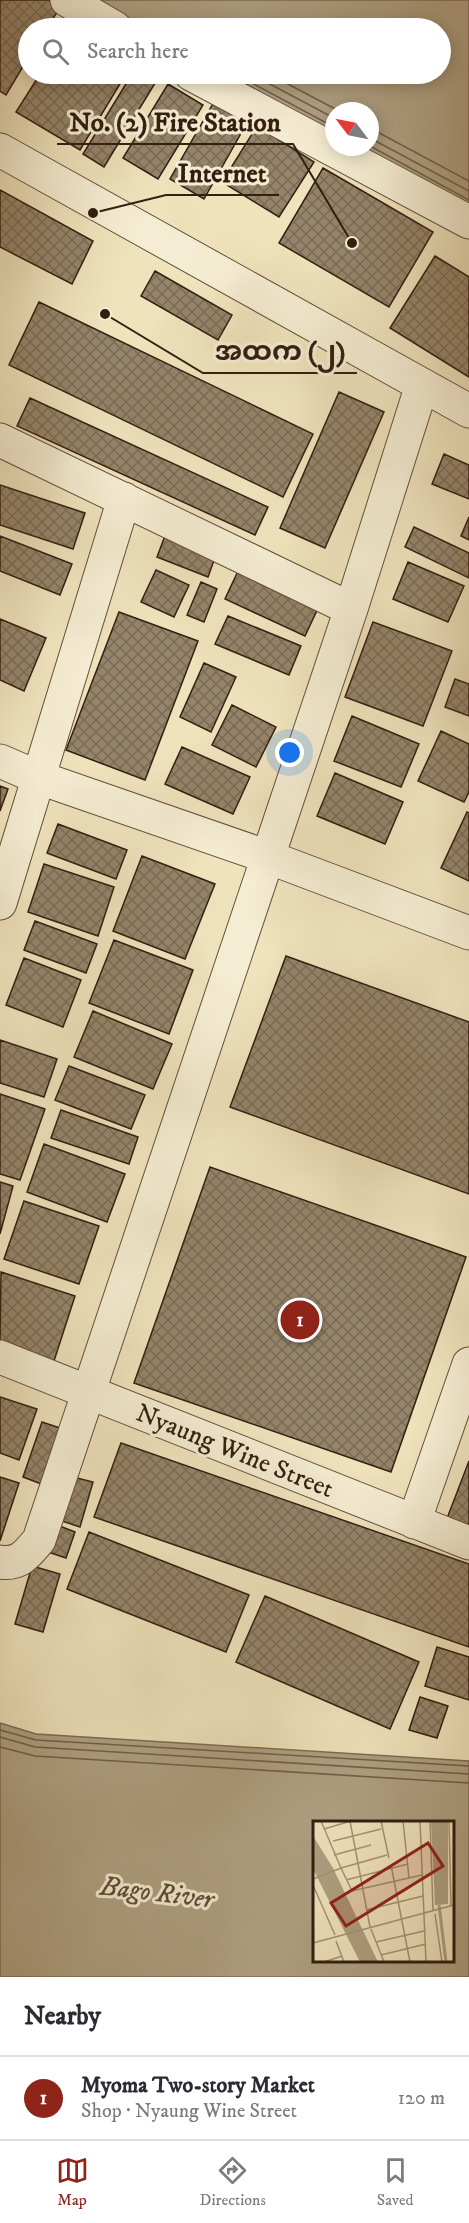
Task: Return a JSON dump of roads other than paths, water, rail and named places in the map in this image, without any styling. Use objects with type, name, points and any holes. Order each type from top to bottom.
[{"type":"street","points":[[67,0],[97,18]]},
{"type":"street","points":[[210,84],[469,222]]},
{"type":"street","points":[[0,150],[469,411]]},
{"type":"street","points":[[0,1562],[11,1563],[24,1557],[39,1540],[351,609],[422,385]]},
{"type":"street","points":[[0,440],[351,609]]},
{"type":"street","points":[[0,903],[124,499]]},
{"type":"street","points":[[0,762],[268,857],[469,933]]},
{"type":"street","name":"Nyaung Wine Street","points":[[0,1358],[469,1543]]},
{"type":"street","points":[[414,1522],[469,1364]]},
{"type":"water","points":[[91,0],[469,0],[469,207],[375,156],[379,156],[379,102],[325,102],[325,129],[241,84],[451,84],[451,18],[121,18]]},
{"type":"water","name":"Bago River","points":[[0,1723],[36,1734],[469,1761],[469,1977],[0,1977]]},
{"type":"place","name":"Internet","points":[[93,213]]},
{"type":"place","name":"No. (2) Fire Station","points":[[352,243]]},
{"type":"place","name":"အထက (၂)","points":[[105,314]]},
{"type":"place","name":"Myoma Two-story Market","points":[[300,1320]]}]
